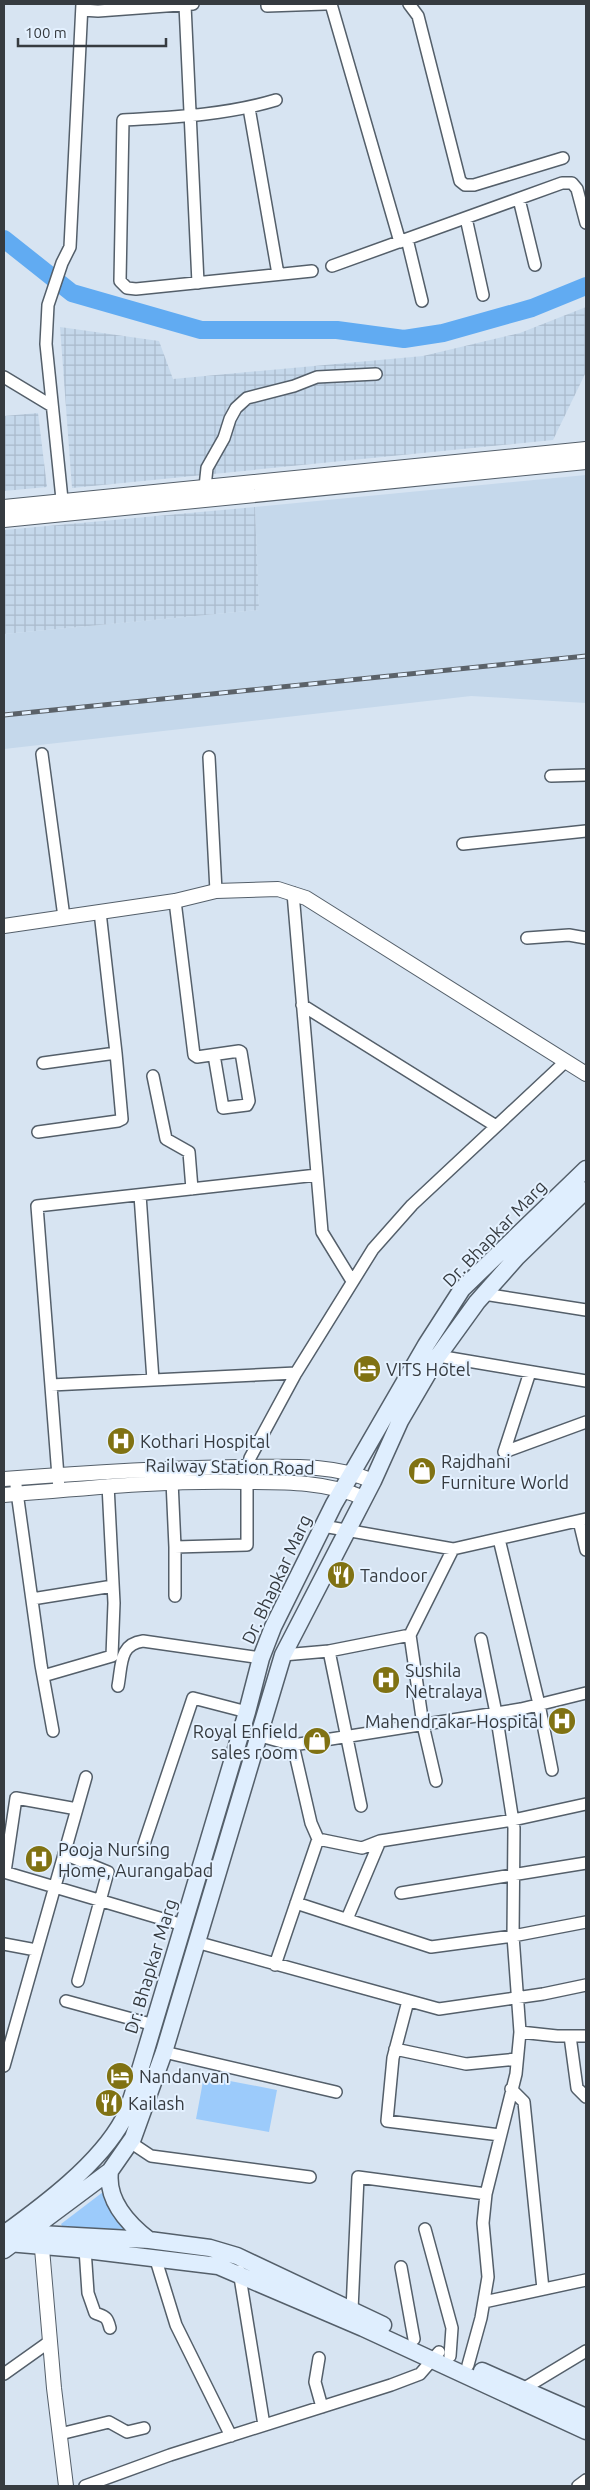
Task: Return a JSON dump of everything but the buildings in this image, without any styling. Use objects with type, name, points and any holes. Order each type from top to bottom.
[{"type":"main road","name":"Dr. Bhapkar Marg","points":[[6,2240],[63,2187],[108,2141],[123,2120],[154,2025],[247,1712],[261,1658],[273,1627],[352,1472],[426,1344],[462,1289],[586,1169]]},
{"type":"main road","name":"Dr. Bhapkar Marg","points":[[36,2238],[110,2171],[130,2142],[153,2087],[164,2052],[283,1655],[373,1481],[400,1421],[438,1356],[484,1294],[517,1258],[586,1190]]},
{"type":"main road","points":[[165,1986],[182,1991]]},
{"type":"main road","points":[[110,2171],[108,2185],[115,2203],[131,2226],[149,2240]]},
{"type":"main road","points":[[6,2240],[36,2238],[149,2240],[210,2248],[237,2256],[414,2339],[441,2356],[586,2431]]},
{"type":"main road","points":[[36,2238],[85,2249],[218,2266],[441,2356],[468,2365],[586,2417]]},
{"type":"street","points":[[62,508],[46,344],[48,305],[62,263],[70,247],[82,7],[98,11],[189,4],[191,116],[198,283]]},
{"type":"street","points":[[267,4],[267,6],[331,4],[422,300]]},
{"type":"street","points":[[409,4],[418,16],[460,181],[465,185],[474,185],[563,158]]},
{"type":"street","points":[[276,100],[249,108],[191,116],[123,120],[120,280],[127,288],[136,289],[312,271]]},
{"type":"street","points":[[249,108],[278,274]]},
{"type":"street","points":[[332,266],[562,183],[572,183],[576,189],[586,223]]},
{"type":"street","points":[[519,199],[535,265]]},
{"type":"street","points":[[466,218],[483,295]]},
{"type":"street","points":[[205,487],[207,468],[224,438],[230,419],[236,408],[247,398],[294,386],[323,376],[376,374]]},
{"type":"street","points":[[4,377],[52,406]]},
{"type":"street","points":[[4,520],[62,508],[205,487],[586,449]]},
{"type":"street","points":[[4,507],[62,508],[586,462]]},
{"type":"street","points":[[42,754],[64,917]]},
{"type":"street","points":[[209,757],[216,891]]},
{"type":"street","points":[[551,776],[586,775]]},
{"type":"street","points":[[462,844],[586,831]]},
{"type":"street","points":[[4,926],[175,901],[216,891],[278,889],[306,898],[586,1074]]},
{"type":"street","points":[[292,894],[322,1232],[352,1281]]},
{"type":"street","points":[[175,901],[194,1055],[197,1057],[214,1055],[241,1052],[248,1104],[223,1108],[214,1055]]},
{"type":"street","points":[[38,1132],[118,1122],[122,1119],[100,912]]},
{"type":"street","points":[[527,938],[569,935],[586,938]]},
{"type":"street","points":[[302,1005],[496,1126]]},
{"type":"street","points":[[43,1063],[116,1053]]},
{"type":"street","points":[[175,1547],[247,1545],[247,1467],[250,1458],[296,1373],[373,1249],[412,1205],[566,1061]]},
{"type":"street","points":[[153,1076],[166,1139],[188,1152],[192,1189]]},
{"type":"street","points":[[59,1482],[37,1206],[318,1175]]},
{"type":"street","points":[[140,1195],[153,1380]]},
{"type":"street","points":[[484,1294],[586,1310]]},
{"type":"street","points":[[438,1356],[586,1381]]},
{"type":"street","points":[[530,1372],[504,1452],[586,1422]]},
{"type":"street","points":[[51,1385],[296,1373]]},
{"type":"street","name":"Railway Station Road","points":[[4,1495],[19,1494],[59,1482],[157,1468],[323,1467],[352,1472],[373,1481]]},
{"type":"street","points":[[9,1479],[19,1494],[43,1676],[53,1731]]},
{"type":"street","name":"Railway Station Road","points":[[9,1479],[108,1485],[172,1482],[292,1482],[343,1489],[364,1498]]},
{"type":"street","points":[[172,1482],[175,1596]]},
{"type":"street","points":[[43,1676],[112,1656],[113,1586],[108,1485]]},
{"type":"street","points":[[323,1526],[453,1549],[583,1520],[586,1550]]},
{"type":"street","points":[[498,1539],[539,1704],[552,1770]]},
{"type":"street","points":[[436,1781],[422,1724],[410,1635],[453,1549]]},
{"type":"street","points":[[32,1599],[113,1586]]},
{"type":"street","points":[[283,1655],[329,1651],[410,1635]]},
{"type":"street","points":[[468,2365],[484,2302],[488,2277],[483,2223],[486,2194],[512,2089],[520,2032],[516,1998],[513,1936],[515,1875],[513,1820],[496,1713],[480,1638]]},
{"type":"street","points":[[118,1686],[124,1650],[135,1642],[143,1641],[261,1658]]},
{"type":"street","points":[[329,1651],[361,1806]]},
{"type":"street","points":[[258,1735],[293,1745],[496,1713],[586,1693]]},
{"type":"street","points":[[144,1844],[193,1698],[247,1712]]},
{"type":"street","points":[[275,1965],[318,1839],[311,1823],[293,1745]]},
{"type":"street","points":[[4,2066],[86,1777]]},
{"type":"street","points":[[77,1809],[16,1798],[4,1872],[183,1925]]},
{"type":"street","points":[[318,1839],[362,1848],[380,1841],[513,1820],[586,1804]]},
{"type":"street","points":[[347,1918],[380,1841]]},
{"type":"street","points":[[64,1854],[108,1872],[78,1981]]},
{"type":"street","points":[[400,1893],[586,1863]]},
{"type":"street","points":[[296,1902],[431,1947],[513,1936],[586,1922]]},
{"type":"street","points":[[196,1942],[439,2010],[586,1985]]},
{"type":"street","points":[[4,1944],[36,1950]]},
{"type":"street","points":[[66,2000],[154,2025]]},
{"type":"street","points":[[408,2001],[395,2048],[387,2122],[500,2134]]},
{"type":"street","points":[[520,2032],[586,2036]]},
{"type":"street","points":[[570,2036],[577,2088],[586,2097]]},
{"type":"street","points":[[395,2048],[466,2064],[517,2059]]},
{"type":"street","points":[[164,2052],[336,2092]]},
{"type":"street","points":[[512,2089],[524,2102],[543,2289]]},
{"type":"street","points":[[130,2142],[151,2156],[310,2177]]},
{"type":"street","points":[[352,2310],[358,2176],[486,2194]]},
{"type":"street","points":[[85,2486],[420,2374],[441,2356],[452,2328],[425,2229]]},
{"type":"street","points":[[36,2238],[66,2486]]},
{"type":"street","points":[[85,2249],[90,2304],[95,2313],[108,2318],[110,2328]]},
{"type":"street","points":[[237,2256],[264,2425]]},
{"type":"street","points":[[155,2257],[176,2325],[231,2436]]},
{"type":"street","points":[[402,2267],[414,2339]]},
{"type":"street","points":[[484,2302],[586,2280]]},
{"type":"street","points":[[4,2374],[50,2342]]},
{"type":"street","points":[[523,2389],[586,2351]]},
{"type":"street","points":[[319,2358],[315,2382],[322,2407]]},
{"type":"street","points":[[60,2434],[109,2422],[127,2432],[144,2428]]},
{"type":"street","points":[[578,2486],[586,2480]]},
{"type":"shaded area","points":[[586,307],[586,372],[553,440],[72,488],[60,327],[159,341],[173,379],[423,356],[520,333]]},
{"type":"shaded area","points":[[38,413],[47,487],[4,491],[4,416]]},
{"type":"shaded area","points":[[586,475],[586,703],[471,696],[4,749],[4,634],[259,610],[255,507]]},
{"type":"shaded area","points":[[255,507],[259,610],[4,634],[4,530]]},
{"type":"shaded area","points":[[204,2076],[277,2090],[269,2132],[196,2119]]},
{"type":"shaded area","points":[[103,2192],[106,2204],[127,2231],[63,2228],[61,2224]]},
{"type":"waterway","points":[[4,239],[72,293],[201,330],[337,330],[404,339],[443,333],[532,308],[586,286]]},
{"type":"railway","points":[[4,715],[586,656]]},
{"type":"place","name":"VITS Hotel","points":[[367,1369]]},
{"type":"place","name":"Kothari Hospital","points":[[121,1441]]},
{"type":"place","name":"Rajdhani Furniture World","points":[[422,1471]]},
{"type":"place","name":"Tandoor","points":[[341,1575]]},
{"type":"place","name":"Sushila Netralaya","points":[[386,1680]]},
{"type":"place","name":"Mahendrakar Hospital","points":[[562,1721]]},
{"type":"place","name":"Royal Enfield sales room","points":[[317,1741]]},
{"type":"place","name":"Pooja Nursing Home, Aurangabad","points":[[39,1859]]},
{"type":"place","name":"Nandanvan","points":[[120,2076]]},
{"type":"place","name":"Kailash","points":[[109,2103]]}]
